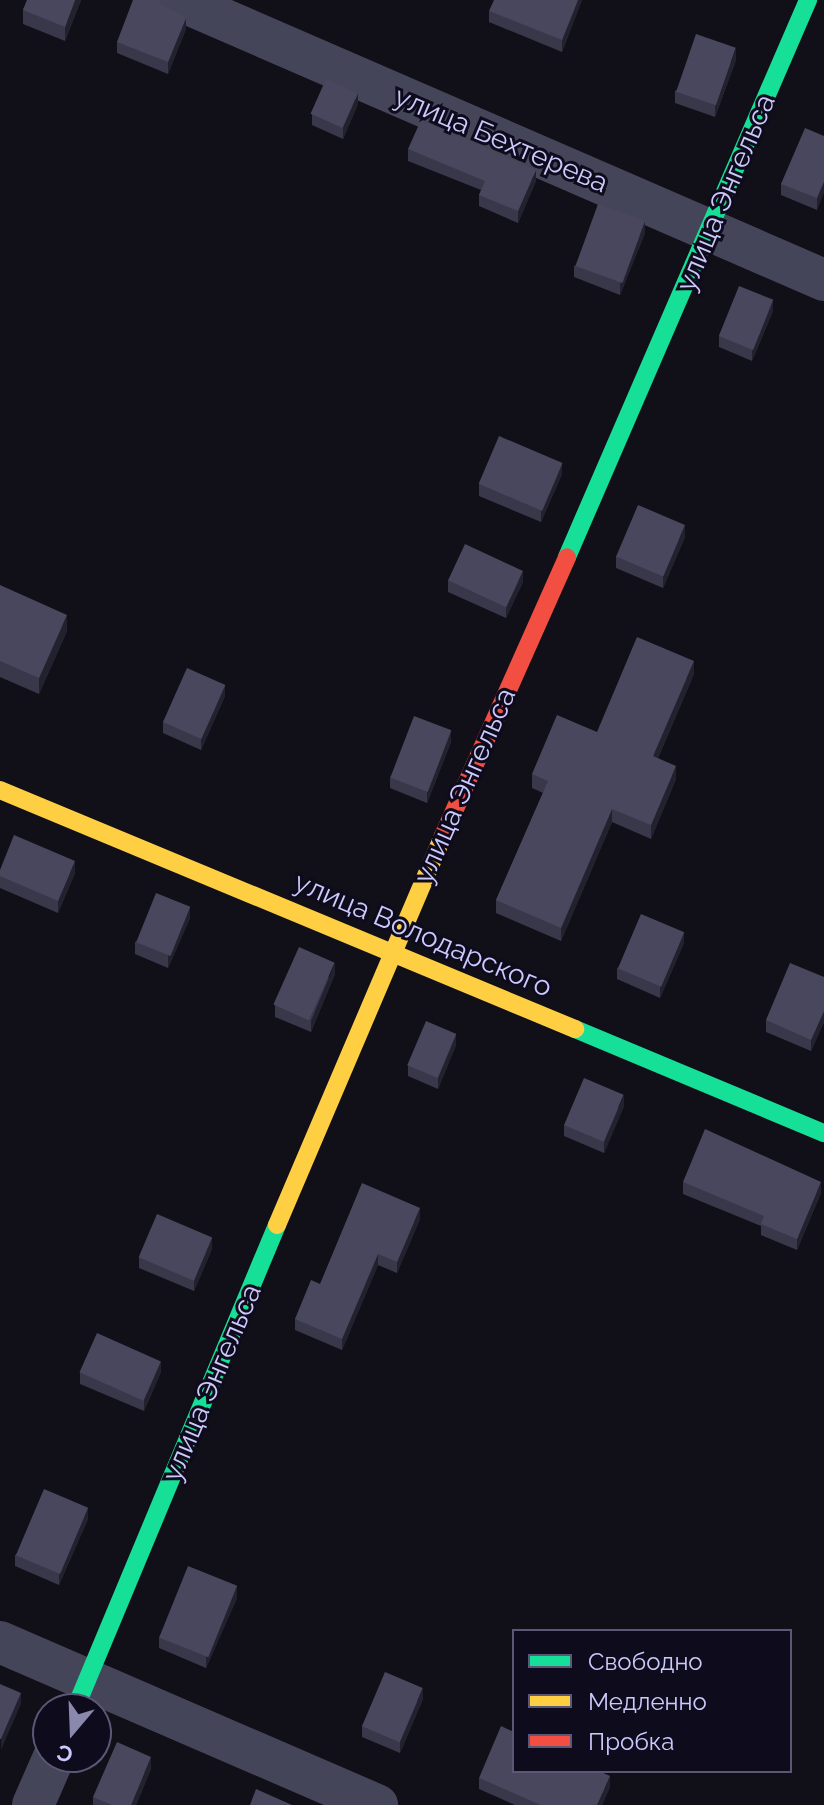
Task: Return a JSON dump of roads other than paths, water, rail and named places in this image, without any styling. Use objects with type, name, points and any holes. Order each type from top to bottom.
[{"type":"street","name":"улица Бехтерева","points":[[179,0],[824,280]]},
{"type":"street","name":"улица Энгельса","points":[[82,1693],[392,951],[711,232],[808,0]]},
{"type":"street","name":"улица Володарского","points":[[0,790],[824,1133]]},
{"type":"street","points":[[0,1642],[82,1693]]},
{"type":"street","points":[[112,1704],[377,1805]]},
{"type":"street","points":[[33,1805],[47,1773]]}]
